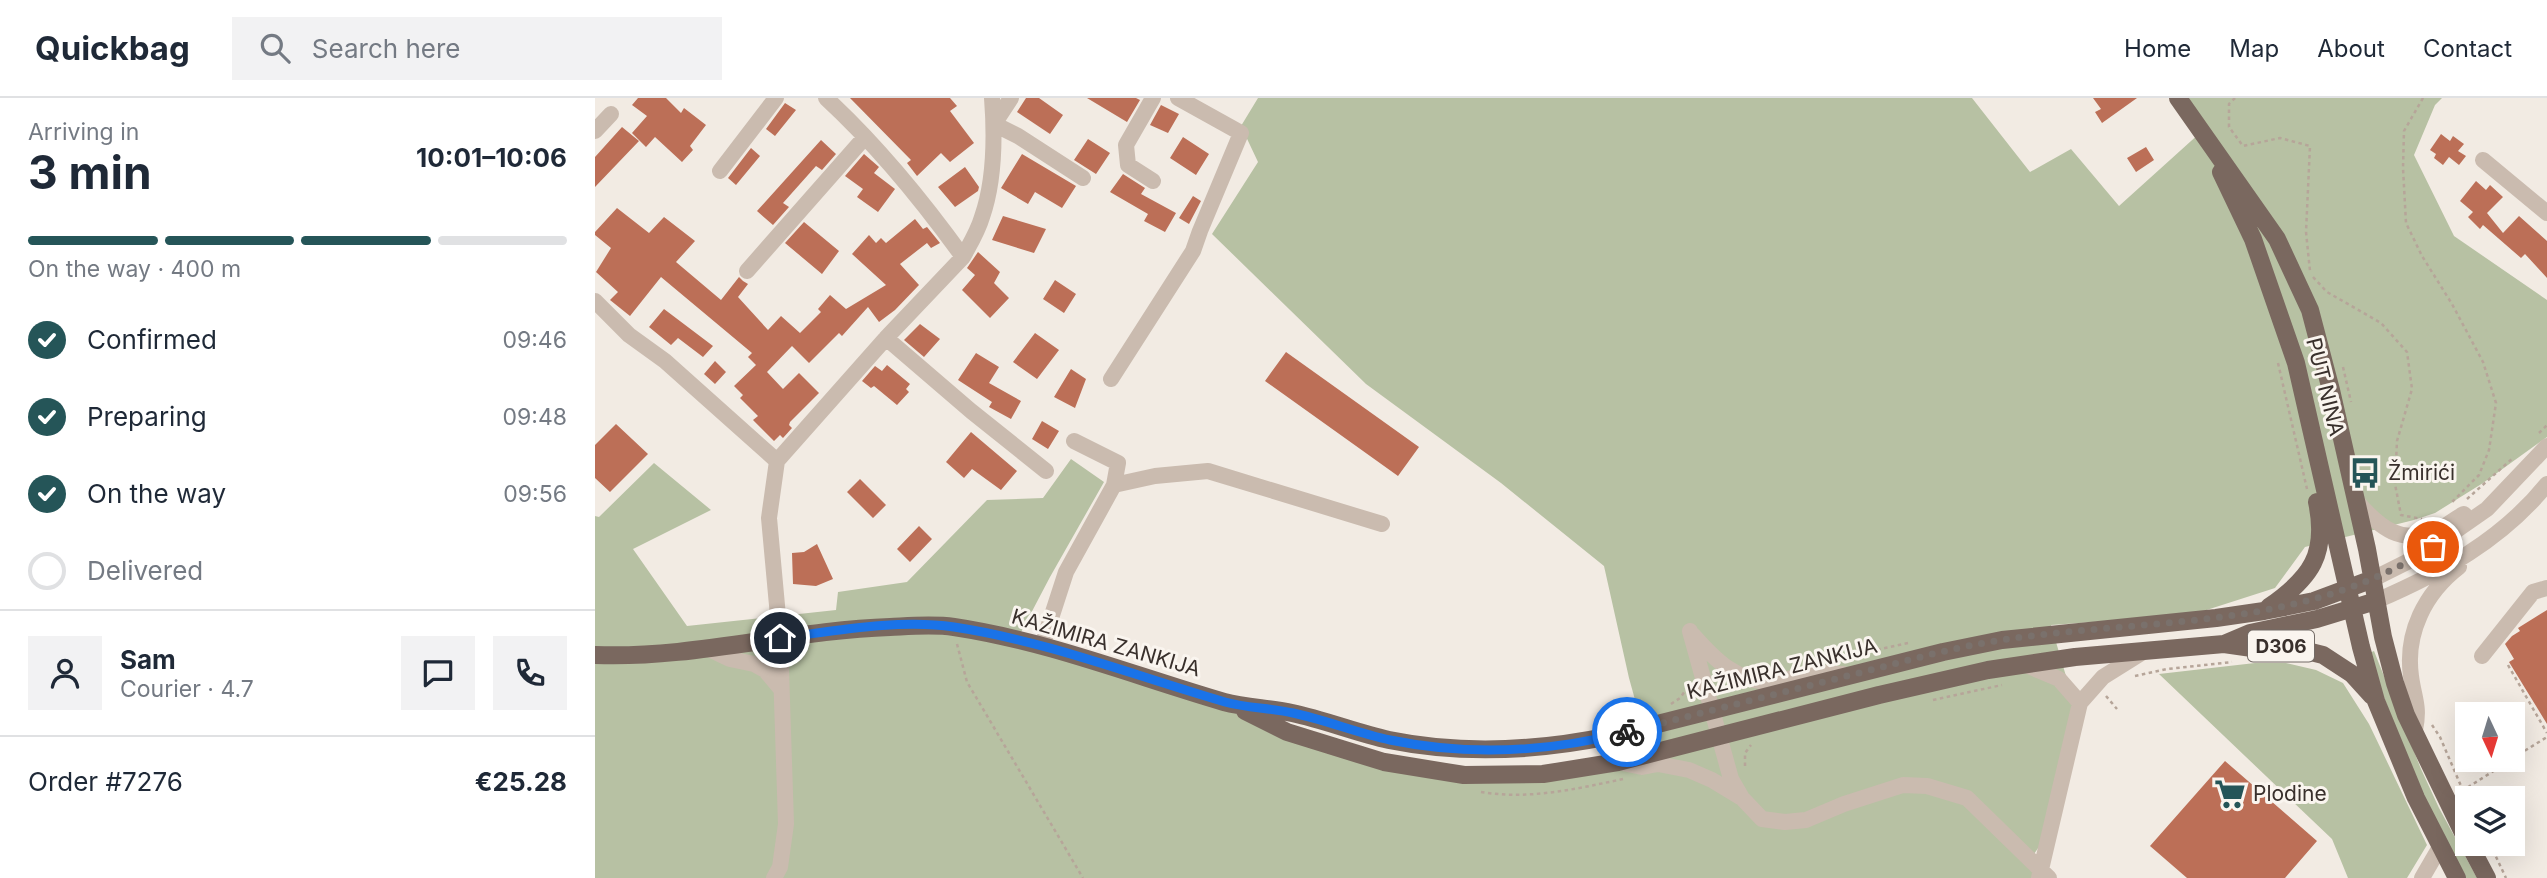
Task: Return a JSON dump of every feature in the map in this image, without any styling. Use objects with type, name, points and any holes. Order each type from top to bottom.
[{"type":"main road","name":"PUT NINA","points":[[2178,98],[2277,239],[2293,268],[2310,310],[2331,390],[2395,683],[2406,715],[2423,727],[2455,809]]},
{"type":"main road","name":"PUT NINA","points":[[2212,149],[2248,228],[2297,363],[2376,701],[2416,798],[2457,878]]},
{"type":"main road","points":[[2264,611],[2290,593],[2304,579],[2318,554],[2321,523],[2316,496],[2323,476]]},
{"type":"main road","name":"D306","points":[[2349,589],[2373,579]]},
{"type":"main road","name":"KAŽIMIRA ZANKIJA","points":[[595,655],[622,656],[707,648],[860,628],[934,625],[1018,639],[1228,703],[1292,713],[1388,740],[1430,747],[1505,750],[1583,742],[2002,640],[2264,611],[2314,601],[2349,589]]},
{"type":"main road","name":"KAŽIMIRA ZANKIJA","points":[[1228,703],[1287,732],[1331,747],[1426,770],[1506,776],[1580,770],[1879,695],[2023,664],[2224,644],[2250,633],[2317,619],[2376,601]]},
{"type":"main road","name":"D306","points":[[2224,644],[2252,648],[2291,647],[2323,655],[2352,674],[2376,701]]},
{"type":"main road","name":"PUT NINA","points":[[2475,856],[2487,878]]},
{"type":"street","points":[[720,172],[776,98]]},
{"type":"street","points":[[826,98],[918,194],[963,257]]},
{"type":"street","points":[[774,878],[780,867],[786,824],[780,638],[769,517],[777,461],[886,338],[963,257],[982,220],[991,188],[994,124],[992,98]]},
{"type":"street","points":[[994,124],[1011,98]]},
{"type":"street","points":[[1153,98],[1126,145],[1128,165],[1153,181]]},
{"type":"street","points":[[1111,379],[1193,251],[1241,133],[1178,98]]},
{"type":"street","points":[[595,131],[611,114]]},
{"type":"street","points":[[994,124],[1018,135],[1083,178]]},
{"type":"street","points":[[747,271],[865,136]]},
{"type":"street","points":[[2483,160],[2547,213]]},
{"type":"street","points":[[595,301],[629,335],[666,361],[777,461]]},
{"type":"street","points":[[886,338],[1046,471]]},
{"type":"street","points":[[2373,579],[2421,555],[2487,509],[2543,440]]},
{"type":"street","points":[[1042,646],[1066,572],[1114,485],[1118,463],[1074,441]]},
{"type":"street","points":[[1114,485],[1155,476],[1208,471],[1383,524]]},
{"type":"street","points":[[2423,727],[2410,673],[2410,656],[2419,615],[2439,585],[2523,511],[2547,484]]},
{"type":"street","points":[[2355,499],[2382,527],[2407,536],[2424,535],[2442,528],[2462,514],[2487,509]]},
{"type":"street","points":[[2376,601],[2415,584],[2476,551]]},
{"type":"street","points":[[2483,656],[2533,592],[2547,588]]},
{"type":"street","points":[[1852,675],[1814,673],[1772,682],[1752,680],[1734,673],[1716,660],[1690,631],[1731,779],[1742,798],[1762,819],[1784,822],[1806,820],[1844,804],[1903,785],[1927,786],[1967,798],[2043,875]]},
{"type":"street","points":[[707,648],[730,659],[754,664],[765,670],[781,689]]},
{"type":"street","points":[[2043,875],[2080,703],[2103,677],[2143,652]]},
{"type":"street","points":[[2023,664],[2059,679],[2080,703]]},
{"type":"street","points":[[1618,762],[1689,769],[1742,798]]},
{"type":"street","points":[[2422,878],[2440,847]]},
{"type":"path","points":[[2235,98],[2229,104],[2229,127],[2243,146],[2280,138],[2310,146],[2306,232],[2311,274],[2327,292],[2381,323],[2407,352],[2411,389],[2397,441],[2395,484],[2402,515],[2424,519]]},
{"type":"path","points":[[2423,98],[2404,131],[2406,223],[2483,362],[2496,403],[2489,450],[2479,475],[2444,510]]},
{"type":"path","points":[[2277,355],[2309,496]]},
{"type":"path","points":[[2543,440],[2547,425]]},
{"type":"path","points":[[2461,504],[2521,451]]},
{"type":"path","points":[[953,627],[967,682],[1083,878]]},
{"type":"path","points":[[2130,677],[2167,669],[2240,661]]},
{"type":"path","points":[[2508,665],[2547,735],[2525,750]]},
{"type":"path","points":[[1933,701],[2008,684]]},
{"type":"path","points":[[2101,690],[2117,709]]},
{"type":"path","points":[[1663,709],[1670,704]]},
{"type":"path","points":[[2423,727],[2440,737],[2460,786]]},
{"type":"path","points":[[1745,753],[1745,766]]},
{"type":"path","points":[[2470,786],[2492,772]]},
{"type":"path","points":[[2496,856],[2506,878]]},
{"type":"green space","points":[[1258,98],[1972,98],[2030,172],[2071,149],[2119,206],[2201,132],[2178,98],[2442,98],[2435,105],[2414,155],[2454,236],[2547,300],[2547,437],[2483,483],[2435,513],[2305,547],[2275,588],[2191,615],[2051,625],[2078,717],[2052,828],[2034,854],[2045,878],[595,878],[595,516],[599,517],[654,463],[711,510],[633,549],[687,626],[836,610],[838,592],[907,582],[987,500],[1043,498],[1071,459],[1104,482],[1018,638],[1228,703],[1287,732],[1464,775],[1650,754],[1629,678],[1604,566],[1501,483],[1366,384],[1212,234],[1258,162],[1241,126]]},
{"type":"green space","points":[[2374,651],[2421,769],[2455,837],[2455,856],[2465,856],[2477,878],[2464,878],[2422,795],[2367,654]]},
{"type":"green space","points":[[2255,663],[2286,663],[2316,670],[2343,683],[2369,724],[2427,845],[2407,878],[2348,878],[2332,839],[2159,674]]},
{"type":"building","points":[[638,98],[666,98],[681,113],[684,108],[706,125],[690,146],[693,150],[682,162],[655,137],[646,147],[632,133],[647,116],[632,105]]},
{"type":"building","points":[[850,98],[950,98],[957,106],[950,111],[974,143],[950,162],[941,153],[917,176],[907,163],[911,160]]},
{"type":"building","points":[[1026,98],[1039,98],[1063,115],[1050,134],[1017,112]]},
{"type":"building","points":[[1087,98],[1136,98],[1140,100],[1127,122]]},
{"type":"building","points":[[2093,98],[2137,98],[2102,123],[2095,112],[2101,109]]},
{"type":"building","points":[[785,103],[796,110],[775,136],[766,129]]},
{"type":"building","points":[[1161,105],[1179,114],[1168,133],[1150,125]]},
{"type":"building","points":[[622,127],[639,141],[595,187],[595,157]]},
{"type":"building","points":[[2441,134],[2450,141],[2453,136],[2464,144],[2458,151],[2466,156],[2459,165],[2449,157],[2443,165],[2434,158],[2436,154],[2430,150]]},
{"type":"building","points":[[1183,137],[1209,154],[1196,175],[1170,158]]},
{"type":"building","points":[[1088,139],[1110,153],[1096,174],[1074,160]]},
{"type":"building","points":[[821,140],[836,154],[822,170],[816,166],[783,203],[789,207],[773,225],[757,211]]},
{"type":"building","points":[[2146,147],[2154,160],[2136,172],[2127,158]]},
{"type":"building","points":[[751,148],[760,156],[736,185],[728,178]]},
{"type":"building","points":[[864,154],[879,167],[874,173],[895,189],[878,212],[857,197],[863,189],[845,176]]},
{"type":"building","points":[[1022,154],[1076,186],[1062,208],[1035,192],[1028,204],[1001,188]]},
{"type":"building","points":[[965,167],[979,187],[978,191],[955,207],[938,187]]},
{"type":"building","points":[[1123,174],[1145,188],[1141,194],[1176,213],[1165,232],[1144,221],[1148,214],[1110,192]]},
{"type":"building","points":[[2476,181],[2486,190],[2490,185],[2503,197],[2487,213],[2503,233],[2519,216],[2547,241],[2547,278],[2525,254],[2521,258],[2483,225],[2480,229],[2468,217],[2473,212],[2460,201]]},
{"type":"building","points":[[1193,196],[1201,201],[1189,224],[1179,218]]},
{"type":"building","points":[[617,208],[649,233],[664,217],[695,241],[676,262],[721,300],[739,277],[748,284],[738,297],[768,330],[781,316],[800,333],[821,312],[818,309],[830,295],[846,309],[886,285],[852,254],[869,235],[876,243],[881,238],[886,243],[915,219],[923,229],[927,227],[940,243],[931,248],[927,243],[900,264],[919,285],[879,322],[868,307],[842,336],[839,333],[809,363],[792,346],[767,372],[783,389],[799,373],[819,393],[790,422],[792,428],[783,438],[780,435],[774,441],[753,420],[758,416],[740,398],[743,395],[734,386],[756,365],[748,357],[752,353],[661,277],[630,316],[610,300],[618,292],[596,272],[611,248],[595,235],[595,232]]},
{"type":"building","points":[[1003,216],[1046,229],[1034,253],[992,240]]},
{"type":"building","points":[[804,222],[839,251],[822,274],[785,243]]},
{"type":"building","points":[[978,252],[1000,272],[994,283],[1009,298],[990,318],[962,290],[975,275],[967,268]]},
{"type":"building","points":[[1055,280],[1076,294],[1064,313],[1043,299]]},
{"type":"building","points":[[664,309],[713,346],[703,357],[678,338],[671,345],[649,327]]},
{"type":"building","points":[[920,324],[940,339],[924,357],[904,340]]},
{"type":"building","points":[[1035,333],[1059,350],[1037,379],[1013,362]]},
{"type":"building","points":[[1286,352],[1419,447],[1398,476],[1265,381]]},
{"type":"building","points":[[976,353],[999,367],[989,383],[1021,401],[1011,419],[989,407],[992,402],[958,380]]},
{"type":"building","points":[[715,361],[726,372],[715,384],[704,374]]},
{"type":"building","points":[[887,365],[910,384],[906,389],[909,392],[897,405],[874,386],[871,388],[862,381],[875,366],[882,371]]},
{"type":"building","points":[[1071,369],[1086,379],[1075,408],[1054,397]]},
{"type":"building","points":[[1042,421],[1059,431],[1048,449],[1032,439]]},
{"type":"building","points":[[616,424],[648,454],[610,492],[595,478],[595,445]]},
{"type":"building","points":[[971,432],[1017,471],[1001,490],[972,469],[964,478],[946,462]]},
{"type":"building","points":[[860,479],[886,505],[873,518],[847,492]]},
{"type":"building","points":[[919,526],[932,539],[910,562],[897,549]]},
{"type":"building","points":[[817,544],[833,579],[816,586],[793,584],[792,553],[804,552]]},
{"type":"building","points":[[2547,610],[2547,724],[2509,662],[2514,659],[2505,644],[2520,631],[2518,628]]},
{"type":"building","name":"Plodine","points":[[2225,761],[2317,841],[2285,878],[2187,878],[2150,846]]},
{"type":"way so far","points":[[1627,732],[1943,652],[2002,640],[2215,618],[2314,601],[2373,579],[2433,547]]},
{"type":"place","name":"Žmirići","points":[[2365,473]]},
{"type":"place","name":"Plodine","points":[[2230,794]]},
{"type":"route","points":[[780,638],[860,628],[934,625],[953,627],[1018,639],[1228,703],[1292,713],[1388,740],[1430,747],[1505,750],[1583,742],[1627,732]]}]
